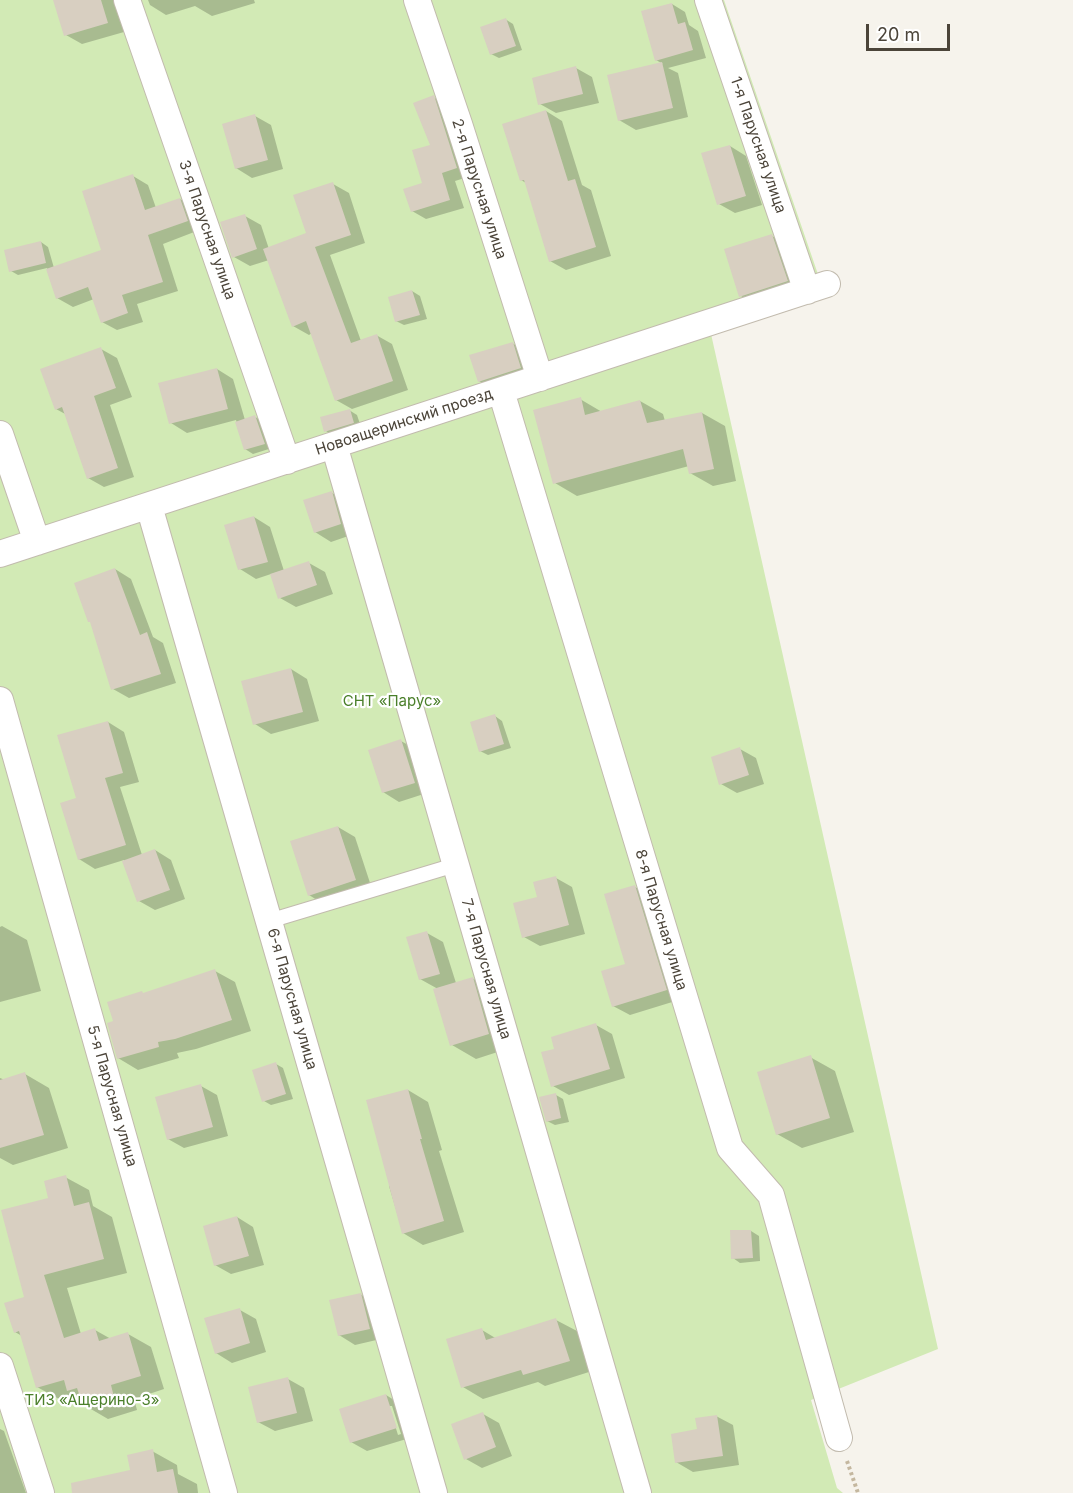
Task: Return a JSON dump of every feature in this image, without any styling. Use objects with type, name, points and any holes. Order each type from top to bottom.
[{"type":"street","name":"3-я Парусная улица","points":[[127,0],[287,460]]},
{"type":"street","name":"2-я Парусная улица","points":[[417,0],[540,378]]},
{"type":"street","name":"1-я Парусная улица","points":[[708,0],[817,287]]},
{"type":"street","name":"Новоащеринский проезд","points":[[0,554],[817,287]]},
{"type":"street","name":"8-я Парусная улица","points":[[501,391],[730,1148],[771,1195],[839,1438]]},
{"type":"street","points":[[0,434],[37,542]]},
{"type":"street","name":"7-я Парусная улица","points":[[334,445],[638,1493]]},
{"type":"street","name":"6-я Парусная улица","points":[[149,506],[434,1493]]},
{"type":"street","name":"5-я Парусная улица","points":[[0,700],[224,1493]]},
{"type":"street","points":[[0,1366],[41,1493]]},
{"type":"lane","points":[[269,921],[455,865]]},
{"type":"green space","name":"СНТ «Парус»","points":[[0,0],[724,0],[822,286],[709,325],[938,1349],[811,1400],[837,1488],[843,1493],[0,1493]]},
{"type":"building","points":[[53,0],[101,0],[108,23],[64,36]]},
{"type":"building","points":[[672,3],[678,24],[685,22],[693,50],[655,61],[641,11]]},
{"type":"building","points":[[506,18],[516,46],[490,55],[480,27]]},
{"type":"building","points":[[662,62],[673,108],[618,121],[607,75]]},
{"type":"building","points":[[576,66],[583,94],[538,105],[532,78]]},
{"type":"building","points":[[434,95],[457,168],[442,173],[450,200],[411,212],[403,189],[422,183],[412,150],[430,145],[413,103]]},
{"type":"building","points":[[546,110],[568,181],[575,179],[596,247],[549,262],[524,180],[520,181],[502,124]]},
{"type":"building","points":[[255,114],[268,160],[235,169],[222,124]]},
{"type":"building","points":[[730,145],[746,196],[717,205],[701,153]]},
{"type":"building","points":[[133,174],[145,210],[180,198],[188,221],[148,235],[163,282],[122,295],[128,313],[101,323],[88,287],[56,299],[46,269],[101,250],[82,191]]},
{"type":"building","points":[[333,182],[351,235],[315,247],[351,343],[377,334],[393,381],[335,401],[306,321],[292,327],[263,249],[306,233],[293,195]]},
{"type":"building","points":[[245,214],[257,249],[232,258],[220,222]]},
{"type":"building","points":[[772,234],[788,281],[739,297],[724,249]]},
{"type":"building","points":[[41,241],[46,263],[9,272],[4,250]]},
{"type":"building","points":[[412,290],[420,315],[395,322],[388,297]]},
{"type":"building","points":[[513,342],[521,368],[478,382],[469,355]]},
{"type":"building","points":[[101,347],[116,388],[94,396],[118,468],[87,479],[62,407],[55,410],[40,369]]},
{"type":"building","points":[[217,368],[228,409],[169,424],[158,383]]},
{"type":"building","points":[[581,397],[585,415],[640,400],[647,423],[702,412],[714,469],[689,474],[683,449],[553,484],[533,410]]},
{"type":"building","points":[[350,409],[354,423],[324,432],[320,417]]},
{"type":"building","points":[[255,415],[265,444],[244,450],[235,422]]},
{"type":"building","points":[[332,491],[341,524],[314,533],[303,500]]},
{"type":"building","points":[[254,516],[268,562],[238,570],[224,525]]},
{"type":"building","points":[[309,561],[317,585],[278,599],[270,574]]},
{"type":"building","points":[[115,568],[140,635],[147,632],[161,674],[111,690],[90,622],[88,622],[74,583]]},
{"type":"building","points":[[291,668],[303,712],[253,725],[241,681]]},
{"type":"building","points":[[495,714],[504,744],[479,752],[470,722]]},
{"type":"building","points":[[108,721],[123,773],[105,778],[126,845],[78,860],[60,803],[76,798],[57,735]]},
{"type":"building","points":[[401,739],[415,783],[382,793],[368,750]]},
{"type":"building","points":[[740,747],[749,775],[719,785],[711,757]]},
{"type":"building","points":[[338,826],[356,880],[308,896],[290,841]]},
{"type":"building","points":[[155,849],[170,890],[137,902],[122,861]]},
{"type":"building","points":[[556,876],[569,925],[522,938],[513,903],[537,897],[533,882]]},
{"type":"building","points":[[635,885],[667,990],[612,1007],[601,971],[625,964],[604,894]]},
{"type":"building","points":[[427,931],[440,974],[419,980],[406,937]]},
{"type":"building","points":[[215,969],[232,1020],[175,1039],[158,1042],[159,1047],[117,1059],[107,1023],[113,1021],[107,1002],[142,991],[143,993]]},
{"type":"building","points":[[473,977],[489,1034],[450,1046],[433,989]]},
{"type":"building","points":[[596,1023],[610,1069],[551,1087],[541,1052],[554,1049],[551,1037]]},
{"type":"building","points":[[811,1055],[830,1118],[776,1135],[757,1072]]},
{"type":"building","points":[[276,1062],[286,1094],[262,1102],[252,1070]]},
{"type":"building","points":[[25,1072],[44,1135],[0,1148],[0,1080]]},
{"type":"building","points":[[201,1084],[213,1127],[167,1140],[155,1097]]},
{"type":"building","points":[[408,1089],[444,1221],[402,1234],[366,1100]]},
{"type":"building","points":[[556,1093],[561,1118],[546,1122],[539,1097]]},
{"type":"building","points":[[66,1175],[74,1206],[89,1202],[104,1259],[44,1275],[64,1338],[95,1328],[99,1341],[128,1332],[141,1376],[111,1385],[114,1397],[83,1406],[77,1388],[67,1391],[64,1380],[36,1388],[19,1331],[14,1333],[4,1303],[24,1297],[1,1210],[48,1198],[44,1181]]},
{"type":"building","points":[[237,1216],[249,1256],[214,1266],[203,1226]]},
{"type":"building","points":[[730,1230],[751,1230],[753,1258],[731,1259]]},
{"type":"building","points":[[361,1293],[370,1329],[338,1336],[329,1300]]},
{"type":"building","points":[[240,1308],[250,1343],[215,1354],[204,1318]]},
{"type":"building","points":[[556,1318],[570,1361],[523,1375],[521,1370],[461,1388],[446,1339],[482,1328],[486,1340]]},
{"type":"building","points":[[288,1377],[297,1413],[257,1423],[248,1387]]},
{"type":"building","points":[[386,1394],[397,1428],[350,1443],[339,1409]]},
{"type":"building","points":[[483,1412],[496,1447],[464,1460],[451,1424]]},
{"type":"building","points":[[717,1415],[723,1456],[675,1463],[671,1434],[697,1429],[695,1418]]},
{"type":"building","points":[[153,1449],[157,1472],[173,1469],[178,1493],[72,1493],[71,1483],[130,1470],[127,1455]]},
{"type":"park label","name":"ТИЗ «Ащерино-3»","points":[[92,1400]]}]
